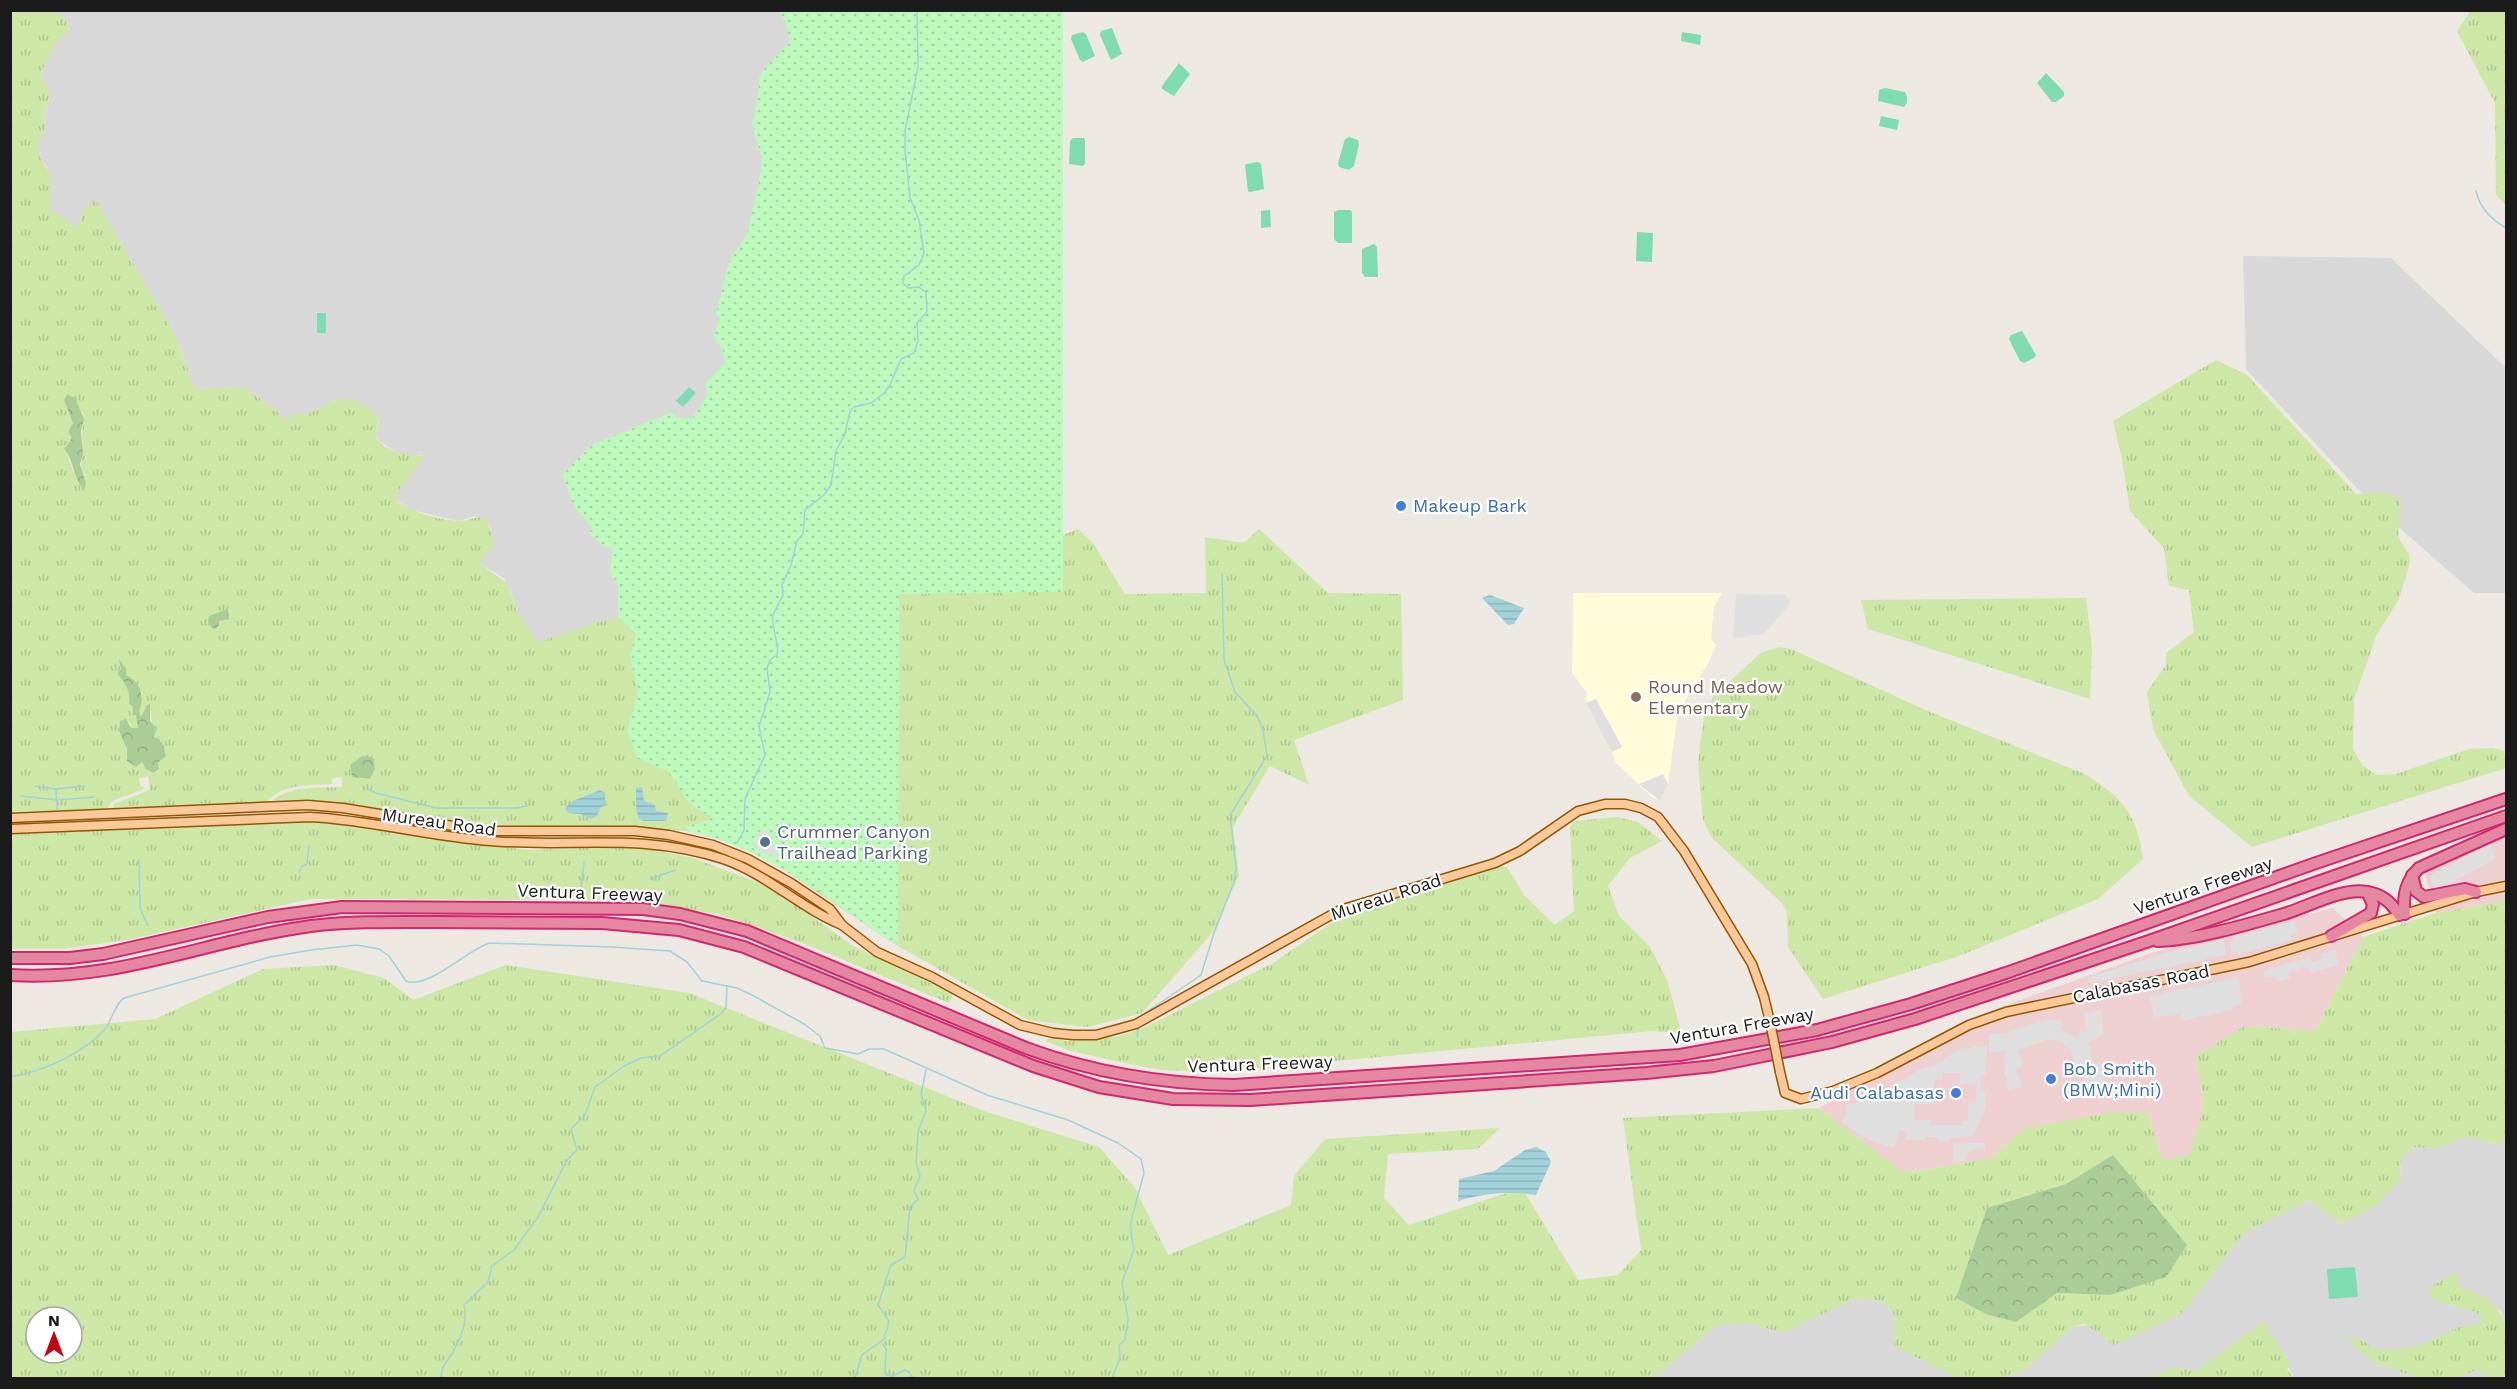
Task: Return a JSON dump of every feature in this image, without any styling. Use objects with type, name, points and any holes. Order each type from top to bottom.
[{"type":"highway","points":[[2489,806],[2506,791]]},
{"type":"highway","name":"Ventura Freeway","points":[[10,958],[70,958],[103,954],[268,917],[342,907],[643,909],[680,914],[747,931],[1059,1060],[1119,1076],[1155,1081],[1234,1085],[1669,1056],[1817,1030],[1911,1004],[1996,976],[2316,863],[2506,799]]},
{"type":"highway","name":"Ventura Freeway","points":[[10,975],[68,975],[138,966],[264,934],[338,923],[543,922],[640,925],[679,930],[754,951],[1066,1078],[1131,1094],[1209,1101],[1646,1073],[1756,1059],[1896,1025],[2149,941],[2506,816]]},
{"type":"highway","points":[[2402,915],[2405,890],[2412,875],[2427,864],[2506,829]]},
{"type":"highway","points":[[2412,875],[2416,891],[2424,897],[2464,889],[2476,892]]},
{"type":"highway","points":[[2149,941],[2176,940],[2288,912],[2344,894],[2367,892],[2383,898],[2402,915]]},
{"type":"highway","points":[[2331,936],[2371,913],[2373,904],[2367,892]]},
{"type":"main road","name":"Mureau Road","points":[[10,829],[310,817],[496,842],[645,842],[685,848],[734,864],[777,885],[823,917],[842,926],[877,952],[932,977],[1013,1022],[1053,1033],[1096,1035],[1117,1031],[1152,1017],[1340,910],[1495,863],[1520,851],[1578,812],[1605,804],[1625,804],[1641,808],[1658,817],[1684,851],[1752,964],[1764,997],[1785,1094]]},
{"type":"main road","name":"Mureau Road","points":[[10,818],[308,805],[343,808],[484,831],[651,832],[713,845],[747,859],[791,883],[830,909],[842,926]]},
{"type":"main road","name":"Calabasas Road","points":[[1785,1094],[1801,1099],[1833,1092],[1877,1073],[1969,1025],[2006,1012],[2224,968],[2476,892],[2506,886]]},
{"type":"shaded area","points":[[779,10],[786,24],[790,41],[760,74],[752,125],[762,158],[758,187],[747,234],[729,262],[720,318],[714,337],[723,350],[725,364],[705,383],[707,395],[693,418],[679,419],[672,412],[592,445],[562,475],[575,508],[613,548],[610,572],[618,585],[618,617],[538,642],[518,614],[504,578],[480,564],[492,541],[489,524],[475,516],[459,521],[411,510],[395,499],[395,495],[423,455],[410,456],[398,453],[379,441],[376,434],[379,421],[376,415],[354,400],[335,400],[308,415],[285,421],[275,409],[243,387],[195,389],[174,333],[95,199],[84,209],[78,228],[50,212],[48,168],[38,155],[38,142],[45,127],[44,113],[51,95],[42,80],[41,72],[56,43],[70,26],[56,11]]},
{"type":"shaded area","points":[[2243,256],[2391,258],[2506,368],[2506,593],[2474,593],[2371,503],[2246,369]]},
{"type":"shaded area","name":"Round Meadow Elementary","points":[[1573,593],[1722,593],[1714,607],[1711,639],[1716,645],[1708,664],[1690,691],[1677,720],[1668,784],[1660,801],[1652,797],[1616,763],[1608,742],[1589,710],[1585,699],[1587,693],[1572,673]]},
{"type":"shaded area","points":[[1736,594],[1786,595],[1790,604],[1764,634],[1733,638]]},
{"type":"shaded area","points":[[1596,699],[1622,747],[1612,752],[1586,703]]},
{"type":"shaded area","points":[[1663,774],[1668,784],[1660,801],[1639,784]]},
{"type":"shaded area","name":"Crummer Canyon Trailhead Parking","points":[[761,829],[770,832],[777,858],[753,848]]},
{"type":"shaded area","points":[[2506,834],[2506,900],[2436,913],[2425,874]]},
{"type":"shaded area","points":[[2490,843],[2495,859],[2435,891],[2430,876]]},
{"type":"shaded area","points":[[2333,908],[2363,937],[2315,1031],[2245,1026],[2195,1056],[2204,1105],[2190,1155],[2163,1160],[2147,1112],[2026,1128],[1989,1159],[1903,1173],[1819,1108],[1976,1016],[2151,953]]},
{"type":"shaded area","points":[[2295,921],[2297,933],[2290,935],[2291,940],[2238,954],[2238,952],[2231,953],[2230,942],[2234,941],[2233,936]]},
{"type":"shaded area","points":[[2224,939],[2226,955],[2090,983],[2088,978],[2168,952]]},
{"type":"shaded area","points":[[2335,950],[2338,965],[2311,973],[2308,967],[2288,972],[2290,978],[2277,982],[2275,976],[2265,978],[2263,971],[2310,957],[2312,962],[2323,959],[2322,954]]},
{"type":"shaded area","points":[[2239,978],[2241,1003],[2233,1006],[2232,1010],[2182,1021],[2181,1014],[2154,1017],[2150,996]]},
{"type":"shaded area","points":[[2097,1010],[2102,1012],[2103,1035],[2088,1043],[2091,1049],[2090,1056],[2094,1064],[2100,1063],[2107,1087],[2087,1093],[2070,1049],[2061,1042],[2050,1039],[2018,1050],[2023,1066],[2016,1069],[2022,1087],[2008,1091],[2007,1078],[2004,1076],[2005,1051],[1989,1052],[1989,1034],[2006,1034],[2016,1028],[2048,1020],[2063,1021],[2061,1030],[2079,1039],[2080,1031],[2086,1029],[2083,1013]]},
{"type":"shaded area","points":[[1973,1045],[1987,1047],[1985,1075],[1980,1075],[1981,1091],[1986,1091],[1985,1109],[1974,1136],[1949,1138],[1949,1141],[1938,1140],[1936,1137],[1926,1137],[1925,1140],[1906,1140],[1906,1131],[1899,1131],[1894,1148],[1869,1140],[1841,1122],[1847,1113],[1845,1105],[1875,1098],[1881,1090],[1897,1091],[1897,1081],[1923,1068],[1934,1066],[1960,1049],[1973,1048]],"holes":[[[1942,1073],[1960,1073],[1960,1085],[1976,1083],[1976,1103],[1968,1104],[1968,1121],[1962,1121],[1962,1125],[1931,1125],[1931,1120],[1914,1120],[1914,1104],[1934,1104],[1934,1080],[1942,1080]]]},
{"type":"shaded area","points":[[2465,1137],[2500,1145],[2506,1138],[2506,1330],[2501,1311],[2462,1289],[2457,1282],[2433,1300],[2476,1312],[2483,1322],[2477,1370],[2487,1378],[2294,1378],[2263,1321],[2196,1371],[2176,1368],[2146,1378],[2000,1378],[2022,1372],[2073,1327],[2182,1313],[2245,1232],[2309,1200],[2341,1224],[2376,1206],[2400,1180],[2401,1158],[2414,1147],[2438,1148]]},
{"type":"shaded area","points":[[1953,1143],[1985,1143],[1985,1150],[1975,1149],[1968,1152],[1966,1161],[1953,1161]]},
{"type":"shaded area","points":[[1856,1298],[1884,1301],[1895,1316],[1957,1377],[1964,1378],[1654,1378],[1716,1326],[1748,1323],[1783,1333]]},
{"type":"green space","points":[[2471,10],[2506,11],[2506,205],[2496,195],[2495,103],[2457,31]]},
{"type":"green space","points":[[10,11],[56,11],[70,26],[56,43],[41,72],[42,80],[51,94],[44,113],[45,127],[38,142],[38,155],[51,174],[50,212],[58,214],[78,228],[84,209],[95,199],[174,333],[195,389],[243,387],[275,409],[285,421],[296,412],[305,416],[341,399],[356,401],[364,405],[378,419],[377,438],[381,443],[399,453],[425,456],[395,495],[397,501],[418,512],[444,519],[464,521],[483,518],[487,520],[495,547],[488,551],[480,564],[507,583],[518,614],[538,642],[618,616],[618,585],[610,572],[613,548],[604,547],[589,533],[592,527],[575,508],[562,475],[592,445],[672,412],[679,419],[693,418],[707,395],[705,383],[725,364],[723,350],[714,337],[720,318],[716,313],[729,262],[747,234],[758,187],[762,158],[752,125],[760,74],[790,41],[786,24],[779,11],[1063,11],[1063,535],[1078,529],[1093,543],[1125,594],[1206,593],[1205,537],[1244,543],[1259,529],[1328,593],[1401,594],[1403,700],[1294,740],[1309,785],[1270,766],[1233,827],[1239,876],[1213,932],[1142,1013],[1087,1027],[1028,1020],[891,942],[777,865],[747,849],[708,835],[688,831],[486,826],[333,801],[273,800],[280,795],[297,790],[342,787],[342,777],[332,778],[332,784],[305,785],[288,789],[273,796],[267,802],[113,808],[114,804],[150,790],[148,776],[139,778],[140,786],[144,789],[112,801],[107,809],[11,812]],"holes":[[[75,398],[78,408],[83,413],[81,488],[65,446],[72,438],[68,432],[73,423]],[[120,666],[126,669],[126,675],[142,693],[139,713],[142,720],[145,708],[151,711],[152,737],[158,738],[166,751],[163,759],[150,772],[142,762],[136,767],[130,763],[123,737],[119,733],[119,725],[130,723],[131,729],[138,729],[136,713],[129,704],[128,689]],[[374,759],[375,769],[370,779],[359,778],[350,769],[350,765],[356,761]]]},
{"type":"green space","points":[[779,11],[1063,11],[1063,592],[899,594],[898,941],[891,942],[795,876],[770,862],[744,849],[688,831],[686,827],[713,818],[695,808],[686,799],[668,771],[638,759],[627,732],[638,692],[630,656],[636,634],[618,617],[618,585],[610,572],[613,548],[604,547],[589,533],[592,527],[575,508],[562,475],[592,445],[672,412],[679,419],[693,418],[707,395],[705,383],[725,364],[723,350],[714,337],[720,318],[716,313],[729,262],[747,234],[758,187],[762,158],[752,125],[760,74],[790,41],[786,24]]},
{"type":"green space","points":[[1112,28],[1122,54],[1111,60],[1100,35],[1101,31]]},
{"type":"green space","points":[[1083,32],[1095,56],[1083,62],[1071,39],[1072,35]]},
{"type":"green space","points":[[1682,32],[1701,35],[1700,45],[1681,41]]},
{"type":"green space","points":[[1179,63],[1190,74],[1174,96],[1162,89],[1162,86]]},
{"type":"green space","points":[[2046,73],[2064,92],[2064,96],[2056,102],[2052,102],[2037,83]]},
{"type":"green space","points":[[1885,88],[1905,92],[1907,100],[1904,107],[1878,101],[1879,90]]},
{"type":"green space","points":[[1881,116],[1899,120],[1897,130],[1879,126]]},
{"type":"green space","points":[[1349,137],[1358,140],[1359,144],[1354,166],[1349,170],[1339,167],[1338,163],[1345,139]]},
{"type":"green space","points":[[1073,138],[1084,138],[1085,140],[1083,166],[1069,164],[1070,141]]},
{"type":"green space","points":[[1258,162],[1261,164],[1264,189],[1250,192],[1245,166]]},
{"type":"green space","points":[[1270,210],[1271,227],[1261,228],[1261,211]]},
{"type":"green space","points":[[1338,210],[1352,212],[1352,243],[1338,243],[1334,239],[1334,212]]},
{"type":"green space","points":[[1637,232],[1653,233],[1652,262],[1636,261]]},
{"type":"green space","points":[[1374,244],[1377,247],[1378,277],[1365,277],[1362,273],[1362,249]]},
{"type":"green space","points":[[317,313],[326,313],[326,333],[317,333]]},
{"type":"green space","points":[[2022,331],[2036,355],[2024,363],[2020,361],[2009,339],[2011,335]]},
{"type":"green space","points":[[2216,360],[2247,375],[2356,494],[2386,492],[2398,499],[2401,507],[2398,537],[2409,554],[2410,562],[2399,599],[2376,636],[2354,699],[2353,749],[2362,765],[2377,775],[2396,774],[2469,749],[2492,748],[2504,751],[2506,768],[2252,847],[2189,796],[2153,729],[2147,692],[2166,665],[2166,653],[2194,632],[2189,590],[2169,586],[2164,548],[2130,511],[2113,421]]},
{"type":"green space","points":[[689,387],[696,393],[683,407],[676,401]]},
{"type":"green space","points":[[67,394],[75,398],[84,419],[81,431],[83,454],[80,464],[86,484],[84,490],[77,480],[64,449],[72,438],[68,432],[73,423],[64,400]]},
{"type":"green space","points":[[2086,598],[2092,649],[2090,699],[1868,629],[1861,600]]},
{"type":"green space","points":[[228,609],[229,619],[219,621],[216,629],[212,628],[208,621],[209,616]]},
{"type":"green space","points":[[1780,647],[1791,649],[1930,712],[2085,774],[2109,791],[2126,809],[2137,830],[2143,859],[2098,899],[1959,956],[1823,999],[1788,947],[1787,912],[1781,902],[1712,838],[1703,820],[1698,762],[1704,717],[1713,697],[1762,652]]},
{"type":"green space","points":[[119,659],[126,669],[126,675],[135,682],[140,690],[142,701],[139,712],[141,717],[147,705],[150,704],[150,721],[157,729],[153,737],[158,738],[164,746],[166,756],[158,763],[159,769],[153,773],[146,769],[142,762],[136,767],[127,761],[127,749],[119,731],[120,721],[126,719],[131,728],[138,728],[136,715],[133,715],[133,707],[129,704],[127,687],[117,674],[121,669]]},
{"type":"green space","points":[[368,756],[374,759],[375,769],[370,779],[352,777],[350,765],[361,757]]},
{"type":"green space","points":[[1617,817],[1638,822],[1662,841],[1630,858],[1608,886],[1619,916],[1650,947],[1667,980],[1681,1031],[1677,1033],[1652,1031],[1221,1072],[1163,1070],[1134,1065],[1071,1051],[1045,1041],[1049,1038],[1068,1041],[1093,1040],[1119,1036],[1148,1026],[1273,963],[1343,915],[1502,866],[1507,867],[1524,895],[1555,925],[1574,911],[1570,827],[1574,821]]},
{"type":"green space","points":[[315,822],[528,850],[633,846],[693,858],[759,883],[785,897],[853,946],[953,994],[949,1003],[797,941],[718,914],[622,900],[311,899],[127,940],[62,949],[11,949],[10,834]]},
{"type":"green space","points":[[2506,900],[2506,1138],[2500,1145],[2465,1137],[2438,1148],[2414,1147],[2401,1158],[2400,1180],[2376,1206],[2341,1224],[2309,1200],[2245,1232],[2182,1313],[2114,1345],[2085,1324],[2073,1327],[2022,1372],[2000,1378],[1957,1378],[1894,1346],[1895,1316],[1884,1301],[1856,1298],[1783,1333],[1748,1323],[1716,1326],[1654,1378],[11,1378],[11,1032],[155,1019],[263,969],[334,965],[384,978],[413,1000],[506,965],[689,993],[984,1111],[1099,1147],[1135,1188],[1168,1255],[1291,1205],[1294,1176],[1325,1139],[1500,1128],[1478,1149],[1388,1154],[1384,1198],[1409,1225],[1522,1188],[1578,1280],[1618,1275],[1641,1250],[1623,1118],[1819,1108],[1904,1173],[1989,1159],[2026,1128],[2113,1112],[2147,1112],[2163,1160],[2189,1155],[2204,1105],[2195,1056],[2245,1026],[2315,1031],[2363,937],[2436,913]],"holes":[[[2113,1156],[2110,1295],[2057,1293],[1987,1208],[2066,1184]]]},
{"type":"green space","points":[[2113,1155],[2187,1245],[2166,1277],[2110,1295],[2057,1293],[2016,1322],[1986,1314],[1956,1298],[1987,1208],[2066,1184]]},
{"type":"green space","points":[[2355,1267],[2358,1297],[2329,1299],[2327,1269]]},
{"type":"green space","points":[[2455,1272],[2460,1278],[2457,1282],[2462,1289],[2480,1295],[2499,1311],[2506,1331],[2506,1378],[2487,1378],[2477,1370],[2455,1378],[2419,1378],[2377,1364],[2344,1335],[2364,1341],[2373,1349],[2399,1350],[2420,1345],[2459,1327],[2483,1322],[2476,1312],[2433,1300],[2429,1288]]},
{"type":"green space","points":[[2263,1321],[2291,1365],[2287,1369],[2294,1378],[2146,1378],[2176,1367],[2196,1371]]},
{"type":"water","points":[[1490,595],[1524,608],[1514,624],[1508,625],[1482,598]]},
{"type":"water","points":[[642,787],[644,801],[655,805],[656,811],[668,813],[666,821],[639,819],[636,808],[636,788]]},
{"type":"water","points":[[600,790],[605,793],[605,802],[608,805],[601,807],[597,816],[591,819],[581,814],[568,813],[565,808],[573,801]]},
{"type":"water","points":[[1536,1147],[1546,1152],[1551,1162],[1536,1195],[1497,1194],[1458,1201],[1459,1179],[1494,1171],[1525,1150]]},
{"type":"waterway","points":[[737,843],[744,830],[745,799],[765,755],[759,727],[770,692],[767,668],[770,660],[777,655],[773,616],[783,595],[782,585],[791,565],[797,541],[803,534],[805,510],[824,495],[831,485],[836,451],[845,434],[850,411],[854,407],[871,403],[883,394],[890,385],[901,359],[914,353],[918,341],[917,323],[927,312],[926,292],[919,287],[908,288],[903,283],[904,276],[919,265],[924,253],[919,220],[910,198],[905,151],[905,131],[918,67],[917,10]]},
{"type":"waterway","points":[[2476,191],[2487,213],[2506,228]]},
{"type":"waterway","points":[[1138,1018],[1201,975],[1234,882],[1236,868],[1230,815],[1267,756],[1263,730],[1257,716],[1235,692],[1224,660],[1222,574]]},
{"type":"waterway","points":[[35,786],[56,789],[84,786]]},
{"type":"waterway","points":[[366,788],[376,793],[436,808],[527,806]]},
{"type":"waterway","points":[[56,789],[57,809]]},
{"type":"waterway","points":[[21,796],[57,800],[94,797]]},
{"type":"waterway","points":[[299,873],[302,866],[307,864],[309,846]]},
{"type":"waterway","points":[[139,860],[140,908],[148,926]]},
{"type":"waterway","points":[[581,889],[584,862]]},
{"type":"waterway","points":[[650,879],[675,870]]},
{"type":"waterway","points":[[10,1077],[49,1066],[86,1046],[105,1029],[124,998],[270,957],[357,945],[379,949],[389,956],[406,981],[415,982],[435,975],[489,943],[670,951],[687,962],[702,981],[737,988],[804,1024],[820,1036],[825,1048],[858,1054],[869,1049],[884,1049],[987,1095],[1068,1120],[1118,1143],[1141,1159],[1144,1173],[1130,1225],[1134,1250],[1122,1282],[1128,1319],[1125,1340],[1119,1345],[1120,1358],[1112,1378]]},
{"type":"waterway","points":[[441,1378],[443,1367],[453,1352],[463,1329],[464,1305],[488,1282],[492,1266],[514,1250],[538,1217],[567,1160],[577,1150],[571,1129],[585,1115],[595,1087],[624,1066],[641,1058],[660,1056],[722,1013],[726,1007],[727,986]]},
{"type":"waterway","points":[[1137,1037],[1138,1026]]},
{"type":"waterway","points":[[855,1378],[862,1355],[884,1339],[889,1321],[878,1305],[891,1265],[905,1257],[910,1207],[918,1199],[914,1191],[920,1176],[916,1163],[918,1132],[926,1110],[921,1094],[926,1070]]},
{"type":"waterway","points":[[882,1343],[886,1349],[885,1374],[892,1376],[905,1370],[913,1378]]},
{"type":"place","name":"Makeup Bark","points":[[1401,506]]},
{"type":"place","name":"Round Meadow Elementary","points":[[1636,697]]},
{"type":"place","name":"Crummer Canyon Trailhead Parking","points":[[765,842]]},
{"type":"place","name":"Bob Smith (BMW;Mini)","points":[[2051,1079]]},
{"type":"place","name":"Audi Calabasas","points":[[1956,1093]]}]
